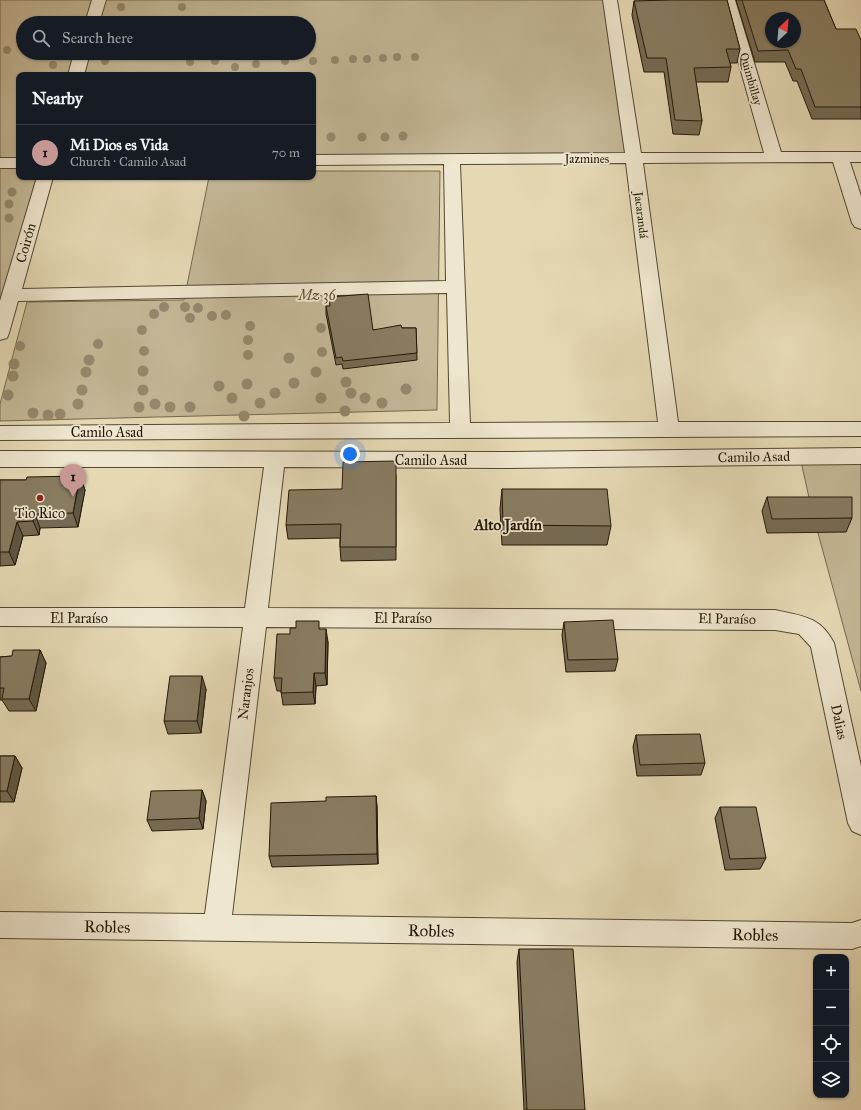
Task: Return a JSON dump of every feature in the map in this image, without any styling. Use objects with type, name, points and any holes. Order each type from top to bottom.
[{"type":"street","points":[[94,16],[98,0]]},
{"type":"street","name":"Jacarandá","points":[[610,0],[634,159],[669,430]]},
{"type":"street","name":"Quimbillay","points":[[728,0],[774,158]]},
{"type":"street","points":[[77,72],[80,60]]},
{"type":"street","points":[[840,157],[861,223]]},
{"type":"street","name":"Jazmines","points":[[316,160],[861,157]]},
{"type":"street","points":[[452,159],[460,431]]},
{"type":"street","points":[[0,163],[16,163]]},
{"type":"street","name":"Coirón","points":[[0,333],[44,180]]},
{"type":"street","points":[[11,295],[456,287]]},
{"type":"street","name":"Camilo Asad","points":[[0,433],[861,429]]},
{"type":"street","name":"Camilo Asad","points":[[0,459],[503,460],[861,456]]},
{"type":"street","name":"Naranjos","points":[[217,928],[275,459]]},
{"type":"street","name":"El Paraíso","points":[[0,618],[589,618],[775,620],[806,626]]},
{"type":"street","name":"Dalias","points":[[806,626],[822,644],[861,823]]},
{"type":"street","name":"Robles","points":[[0,925],[852,936],[861,933]]},
{"type":"green space","points":[[0,0],[610,0],[634,159],[316,160],[316,72],[16,72],[16,180],[44,180],[0,333]]},
{"type":"green space","name":"Mz 36","points":[[316,171],[440,171],[437,410],[0,421],[0,404],[27,302],[184,300],[208,180],[316,180]]},
{"type":"green space","points":[[861,456],[861,691],[812,511],[800,457]]},
{"type":"building","points":[[727,0],[740,49],[726,49],[731,67],[694,68],[702,121],[675,120],[666,58],[647,58],[634,1]]},
{"type":"building","points":[[742,0],[824,0],[836,29],[856,29],[861,40],[861,107],[815,107],[801,69],[796,69],[788,50],[758,51]]},
{"type":"building","points":[[368,294],[373,330],[401,325],[402,328],[416,328],[417,353],[343,361],[342,357],[336,358],[326,306],[330,306],[329,297]]},
{"type":"building","points":[[396,461],[396,547],[340,547],[341,524],[286,525],[289,490],[342,489],[343,462]]},
{"type":"building","points":[[80,476],[73,513],[35,514],[33,521],[17,522],[9,552],[0,552],[0,480],[26,480],[27,477]]},
{"type":"building","points":[[502,489],[607,489],[611,526],[503,525]]},
{"type":"building","points":[[767,497],[852,497],[852,518],[772,519]]},
{"type":"building","points":[[613,620],[618,659],[568,660],[564,622]]},
{"type":"building","points":[[296,621],[319,621],[319,629],[326,629],[325,673],[314,673],[313,692],[281,693],[282,678],[274,678],[277,634],[290,634],[290,628],[296,628]]},
{"type":"building","points":[[13,650],[40,650],[29,699],[2,699],[4,688],[0,688],[0,657],[12,656]]},
{"type":"building","points":[[170,676],[202,676],[197,721],[164,721]]},
{"type":"building","points":[[700,734],[705,763],[640,765],[636,735]]},
{"type":"building","points":[[0,756],[15,756],[7,791],[0,791]]},
{"type":"building","points":[[202,790],[199,818],[147,820],[151,791]]},
{"type":"building","points":[[376,796],[377,854],[269,856],[271,803],[326,801],[326,797]]},
{"type":"building","points":[[720,807],[756,807],[766,858],[730,859]]},
{"type":"building","points":[[519,949],[573,949],[585,1110],[527,1110]]},
{"type":"place","name":"Mi Dios es Vida","points":[[73,497]]},
{"type":"place","name":"Tio Rico","points":[[40,498]]},
{"type":"district","name":"Alto Jardín","points":[[508,525]]}]
